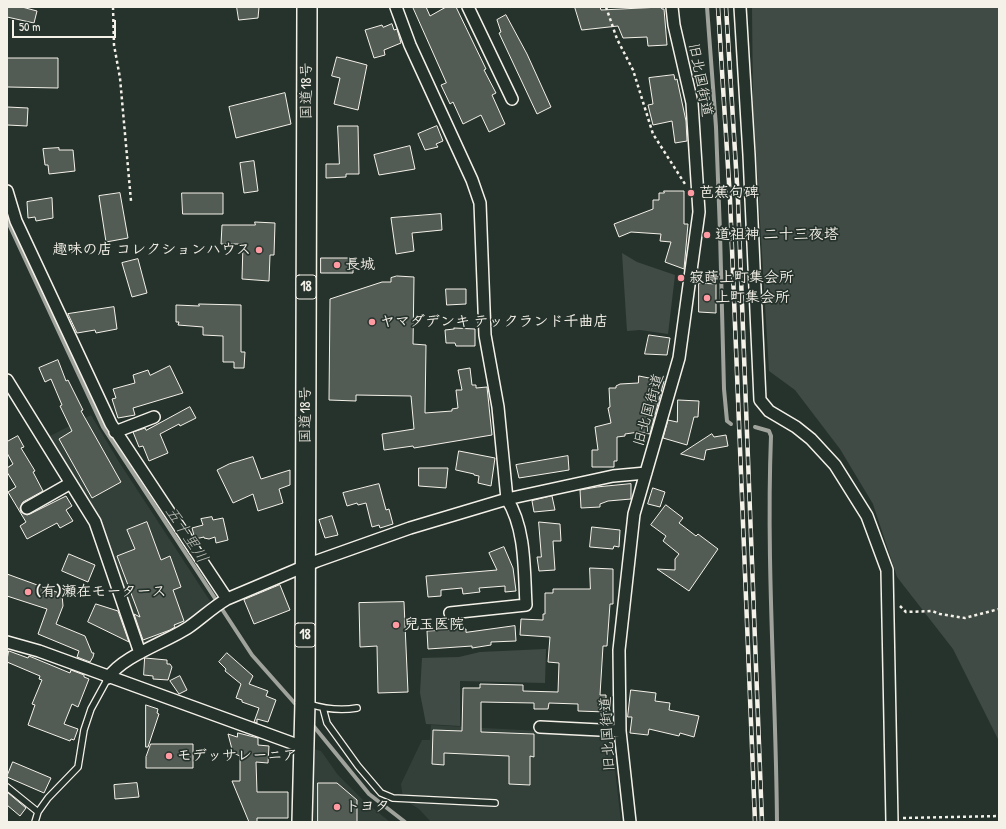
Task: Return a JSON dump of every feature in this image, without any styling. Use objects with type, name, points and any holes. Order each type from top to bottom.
[{"type":"highway","name":"国道18号","points":[[302,822],[305,702],[307,7]]},
{"type":"street","points":[[396,7],[410,45],[472,180],[480,203],[485,335],[498,407],[507,499],[514,510],[521,540],[526,605],[450,613]]},
{"type":"street","points":[[468,7],[512,99]]},
{"type":"street","name":"旧北国街道","points":[[630,822],[620,731],[619,650],[634,514],[679,358],[699,212],[692,103],[674,25],[672,7]]},
{"type":"street","points":[[740,7],[749,155],[760,400],[769,411],[796,427],[811,439],[835,465],[867,516],[887,570],[892,820]]},
{"type":"street","points":[[7,190],[16,221],[115,432],[225,600]]},
{"type":"street","points":[[7,380],[95,522],[140,653]]},
{"type":"street","points":[[115,432],[154,417]]},
{"type":"street","points":[[108,678],[112,671],[140,653],[189,627],[225,600],[317,561],[410,528],[507,499],[613,476],[646,474]]},
{"type":"street","points":[[27,508],[71,483]]},
{"type":"street","points":[[7,642],[39,651],[108,678],[303,738]]},
{"type":"street","points":[[540,727],[620,731]]},
{"type":"lane","points":[[35,822],[38,812],[48,798],[78,767],[84,730],[91,709],[108,678]]},
{"type":"lane","points":[[305,702],[323,708],[343,711],[357,708]]},
{"type":"lane","points":[[323,708],[327,723],[358,766],[381,792],[393,798],[495,803]]},
{"type":"lane","points":[[7,787],[38,812]]},
{"type":"path","points":[[113,7],[114,45],[120,78],[131,201]]},
{"type":"path","points":[[606,7],[617,38],[633,70],[653,134],[686,185],[698,190]]},
{"type":"path","points":[[888,582],[902,609],[906,612],[932,611],[940,614],[964,618],[999,609]]},
{"type":"path","points":[[892,820],[999,816]]},
{"type":"shaded area","points":[[752,7],[999,7],[999,741],[953,649],[897,577],[873,504],[840,449],[795,390],[769,371],[753,103]]},
{"type":"shaded area","points":[[622,253],[637,262],[675,275],[668,334],[640,330],[627,331]]},
{"type":"shaded area","points":[[91,415],[119,462],[210,601],[187,624],[143,646],[102,523],[48,437]]},
{"type":"shaded area","points":[[546,649],[545,683],[460,681],[460,726],[426,724],[420,693],[422,658],[459,657],[480,652]]},
{"type":"shaded area","points":[[431,725],[611,735],[621,822],[431,822],[419,809],[403,799],[401,784],[422,740],[430,740]]},
{"type":"shaded area","points":[[314,749],[321,751],[338,775],[364,801],[390,822],[314,822]]},
{"type":"building","points":[[7,7],[22,7],[37,11],[34,23],[7,17]]},
{"type":"building","points":[[237,7],[259,7],[258,18],[239,20]]},
{"type":"building","points":[[413,7],[426,7],[430,16],[446,7],[456,7],[486,69],[484,70],[496,93],[492,95],[505,124],[489,132],[481,115],[463,124],[453,102],[450,104],[441,85],[446,83]]},
{"type":"building","points":[[575,7],[600,7],[601,10],[661,7],[664,9],[667,45],[648,46],[647,37],[623,38],[618,26],[582,30]]},
{"type":"building","points":[[506,15],[527,54],[551,107],[537,114],[499,33],[501,32],[497,20]]},
{"type":"building","points":[[392,24],[394,30],[397,29],[401,43],[384,50],[385,55],[374,58],[365,30]]},
{"type":"building","points":[[337,57],[367,65],[358,110],[334,104],[340,78],[332,76]]},
{"type":"building","points":[[7,58],[58,58],[58,88],[7,87]]},
{"type":"building","points":[[674,75],[675,80],[677,79],[686,121],[687,141],[675,143],[672,121],[653,125],[648,105],[653,104],[649,78]]},
{"type":"building","points":[[285,93],[291,124],[236,138],[229,107]]},
{"type":"building","points":[[7,107],[28,108],[27,126],[7,125]]},
{"type":"building","points":[[338,126],[358,126],[359,174],[346,174],[346,177],[326,178],[326,164],[339,164]]},
{"type":"building","points":[[437,126],[443,141],[436,144],[438,147],[425,150],[418,134]]},
{"type":"building","points":[[410,146],[415,169],[379,175],[374,155]]},
{"type":"building","points":[[59,148],[59,150],[73,150],[75,171],[49,174],[48,165],[45,165],[43,149]]},
{"type":"building","points":[[254,161],[258,191],[244,193],[240,163]]},
{"type":"building","points":[[664,191],[684,191],[684,224],[688,224],[684,269],[665,262],[671,242],[660,241],[661,234],[631,232],[619,237],[614,224],[653,209],[653,200],[659,200],[659,193],[664,193]]},
{"type":"building","points":[[120,193],[128,238],[106,242],[99,196]]},
{"type":"building","points":[[182,193],[223,193],[223,214],[183,214]]},
{"type":"building","points":[[52,198],[53,218],[36,221],[35,217],[28,218],[27,202]]},
{"type":"building","points":[[441,214],[442,230],[412,233],[414,251],[396,254],[391,218]]},
{"type":"building","name":"趣味の店 コレクションハウス","points":[[255,222],[275,223],[274,255],[270,255],[269,281],[242,279],[243,244],[221,244],[222,225],[255,225]]},
{"type":"building","name":"長城","points":[[321,258],[353,258],[353,273],[321,273]]},
{"type":"building","points":[[138,259],[147,293],[132,297],[122,263]]},
{"type":"building","name":"ヤマダデンキ テックランド千曲店","points":[[397,276],[414,277],[413,344],[426,345],[425,413],[452,411],[452,409],[458,408],[456,390],[462,390],[458,370],[470,368],[472,385],[476,385],[476,388],[487,387],[492,435],[414,448],[413,446],[384,450],[382,434],[414,429],[411,396],[356,395],[356,401],[329,400],[330,299],[382,282],[391,282],[391,278]]},
{"type":"building","name":"上町集会所","points":[[699,283],[716,284],[716,313],[699,312]]},
{"type":"building","points":[[446,289],[466,289],[466,304],[447,305]]},
{"type":"building","points":[[199,304],[241,305],[241,352],[245,352],[244,368],[234,368],[234,362],[223,362],[223,336],[203,335],[203,327],[178,325],[179,322],[176,322],[176,305],[199,306]]},
{"type":"building","points":[[114,307],[117,329],[96,333],[95,330],[77,333],[68,314]]},
{"type":"building","points":[[454,328],[475,329],[475,346],[456,346],[455,343],[446,343],[445,330]]},
{"type":"building","points":[[649,335],[670,338],[667,355],[645,354]]},
{"type":"building","points":[[58,360],[66,381],[68,380],[83,410],[81,411],[121,482],[92,498],[59,439],[72,431],[60,406],[62,405],[51,379],[45,382],[39,368]]},
{"type":"building","points":[[170,366],[183,393],[133,408],[135,415],[118,418],[112,399],[116,398],[113,389],[135,383],[133,375],[148,370],[150,375]]},
{"type":"building","points":[[639,376],[664,381],[650,434],[639,432],[617,437],[617,461],[614,461],[614,467],[592,467],[592,450],[598,450],[595,427],[611,423],[608,408],[610,407],[609,388],[616,388],[616,386],[620,384],[638,383]]},
{"type":"building","points":[[678,400],[699,401],[698,417],[694,417],[687,445],[663,438],[668,420],[677,422]]},
{"type":"building","points":[[190,407],[196,418],[180,426],[179,424],[160,434],[168,453],[149,461],[143,446],[139,447],[133,432],[145,428],[146,430]]},
{"type":"building","points":[[712,434],[714,437],[726,435],[728,446],[706,450],[704,460],[681,454]]},
{"type":"building","points":[[18,436],[24,447],[21,448],[35,471],[33,472],[43,491],[23,502],[20,508],[21,512],[27,515],[30,514],[66,496],[72,506],[66,510],[73,521],[60,528],[57,523],[27,539],[20,526],[26,522],[8,492],[16,487],[7,472],[7,468],[13,464],[7,453],[7,442]]},
{"type":"building","points":[[459,451],[495,458],[491,486],[478,483],[479,476],[456,470]]},
{"type":"building","points":[[568,456],[569,470],[519,478],[516,465]]},
{"type":"building","points":[[253,457],[261,479],[290,470],[290,485],[279,489],[283,503],[258,511],[253,494],[233,503],[217,470],[229,464]]},
{"type":"building","points":[[419,468],[448,468],[446,488],[419,486]]},
{"type":"building","points":[[379,484],[386,510],[389,509],[393,524],[380,528],[379,525],[372,527],[366,503],[358,505],[357,503],[347,506],[343,493]]},
{"type":"building","points":[[631,484],[631,499],[608,501],[600,504],[600,507],[581,508],[580,490]]},
{"type":"building","points":[[653,488],[665,492],[660,507],[648,504]]},
{"type":"building","points":[[552,496],[555,510],[534,512],[532,501]]},
{"type":"building","points":[[666,505],[683,518],[679,523],[696,536],[698,534],[718,549],[689,591],[657,569],[675,570],[675,559],[679,554],[663,541],[666,536],[651,525]]},
{"type":"building","points":[[332,516],[338,535],[325,538],[319,520]]},
{"type":"building","points":[[212,517],[213,520],[223,518],[228,540],[216,543],[215,537],[209,539],[204,537],[195,539],[192,528],[203,525],[201,519]]},
{"type":"building","points":[[147,522],[161,560],[170,556],[181,587],[173,590],[184,621],[174,625],[175,627],[170,630],[143,640],[134,614],[140,617],[117,556],[135,549],[127,530]]},
{"type":"building","points":[[539,522],[560,524],[561,541],[553,541],[555,570],[539,571],[537,557],[541,557]]},
{"type":"building","points":[[592,527],[620,530],[619,547],[614,546],[613,549],[590,547]]},
{"type":"building","points":[[504,547],[513,568],[516,591],[505,592],[505,586],[479,588],[480,592],[463,594],[462,588],[441,590],[441,596],[428,597],[426,576],[497,570],[489,553]]},
{"type":"building","points":[[69,554],[95,565],[88,582],[62,571]]},
{"type":"building","points":[[590,568],[613,569],[613,604],[610,604],[607,646],[603,646],[600,695],[606,695],[606,712],[578,711],[578,704],[549,703],[548,709],[534,709],[534,703],[481,702],[481,732],[534,734],[534,757],[530,756],[530,785],[509,784],[509,756],[444,753],[444,765],[432,764],[433,730],[462,731],[463,688],[480,688],[480,684],[523,685],[523,691],[558,692],[559,663],[548,662],[550,637],[520,635],[521,619],[543,620],[543,614],[545,614],[545,593],[553,593],[553,589],[590,589]]},
{"type":"building","points":[[7,574],[62,594],[63,606],[56,624],[85,636],[92,653],[94,653],[90,662],[77,657],[79,651],[38,634],[47,609],[7,596]]},
{"type":"building","points":[[280,585],[290,610],[254,624],[244,600]]},
{"type":"building","points":[[404,602],[408,692],[378,693],[377,646],[360,647],[359,603]]},
{"type":"building","points":[[96,604],[118,611],[129,642],[88,622]]},
{"type":"building","points":[[515,626],[516,641],[491,642],[491,645],[472,648],[472,646],[428,649],[427,631],[466,629],[466,632]]},
{"type":"building","points":[[9,651],[28,658],[29,656],[70,673],[71,670],[84,675],[84,677],[89,679],[78,707],[72,704],[64,724],[78,729],[74,740],[71,739],[70,741],[28,725],[35,705],[32,704],[42,680],[39,679],[40,676],[7,662]]},
{"type":"building","points":[[227,653],[253,676],[249,684],[268,691],[266,696],[276,700],[268,722],[257,719],[257,723],[254,722],[259,708],[242,702],[242,700],[236,698],[241,684],[225,671],[226,669],[219,662]]},
{"type":"building","points":[[145,658],[167,660],[167,664],[170,664],[172,667],[168,680],[153,679],[153,676],[144,675]]},
{"type":"building","points":[[180,676],[187,690],[179,694],[170,681]]},
{"type":"building","points":[[631,690],[656,693],[655,701],[670,703],[669,710],[699,716],[694,737],[680,733],[679,736],[649,729],[648,735],[630,733],[632,717],[628,717]]},
{"type":"building","points":[[146,705],[158,709],[157,713],[159,714],[148,747],[146,747]]},
{"type":"building","points":[[238,733],[258,738],[258,745],[269,746],[268,763],[256,762],[257,792],[288,792],[288,818],[257,818],[257,822],[249,822],[232,781],[240,781],[240,756],[233,753],[228,734],[237,737]]},
{"type":"building","name":"モデッサレーニア","points":[[151,744],[193,744],[193,768],[146,768],[146,757]]},
{"type":"building","points":[[13,762],[51,778],[44,793],[7,777]]},
{"type":"building","points":[[137,783],[139,797],[115,799],[114,785]]},
{"type":"building","name":"トヨタ","points":[[318,783],[337,783],[357,800],[357,822],[318,822]]},
{"type":"building","points":[[7,792],[26,808],[20,816],[7,805]]},
{"type":"waterway","points":[[707,7],[716,127],[724,389],[727,421],[731,424]]},
{"type":"waterway","name":"五十里川","points":[[7,220],[103,427],[252,655],[299,708]]},
{"type":"waterway","points":[[755,427],[769,431],[771,436],[770,581],[777,822]]},
{"type":"waterway","name":"五十里川","points":[[311,723],[369,794],[405,822]]},
{"type":"railway","points":[[718,7],[730,199],[755,822]]},
{"type":"railway","points":[[726,7],[738,200],[762,822]]},
{"type":"place","name":"芭蕉句碑","points":[[691,193]]},
{"type":"place","name":"道祖神 二十三夜塔","points":[[707,235]]},
{"type":"place","name":"趣味の店 コレクションハウス","points":[[259,250]]},
{"type":"place","name":"長城","points":[[337,265]]},
{"type":"place","name":"寂蒔上町集会所","points":[[681,278]]},
{"type":"place","name":"上町集会所","points":[[707,298]]},
{"type":"place","name":"ヤマダデンキ テックランド千曲店","points":[[372,322]]},
{"type":"place","name":"(有)瀬在モータース","points":[[28,592]]},
{"type":"place","name":"兒玉医院","points":[[396,625]]},
{"type":"place","name":"モデッサレーニア","points":[[169,756]]},
{"type":"place","name":"トヨタ","points":[[337,807]]}]
